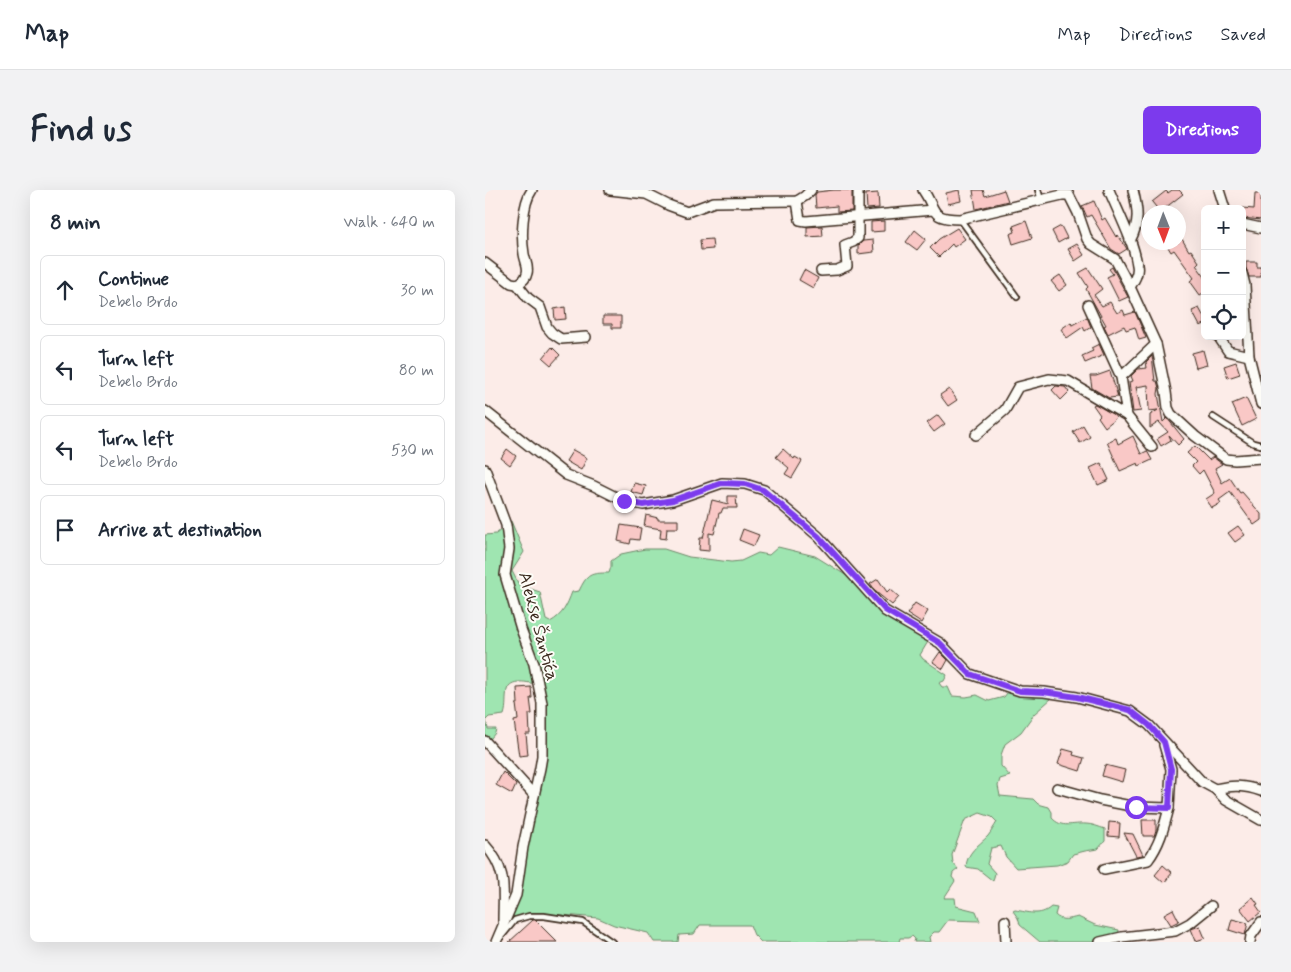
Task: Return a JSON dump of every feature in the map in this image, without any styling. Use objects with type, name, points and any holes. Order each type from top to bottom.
[{"type":"street","points":[[485,263],[511,283],[517,284],[523,281],[527,275],[528,267],[522,238],[527,196],[533,190]]},
{"type":"street","points":[[610,190],[647,194],[687,212],[714,202],[797,201],[811,190]]},
{"type":"street","points":[[821,271],[837,270],[847,266],[845,245],[858,238],[858,190]]},
{"type":"street","points":[[923,190],[937,215],[944,218],[960,219],[1069,195],[1078,213],[1087,239],[1091,244],[1115,259],[1130,287],[1156,344],[1168,408],[1171,414],[1195,436],[1226,459],[1261,458]]},
{"type":"street","points":[[1109,190],[1138,266],[1130,287]]},
{"type":"street","points":[[1130,241],[1136,230],[1138,219],[1137,204],[1133,190]]},
{"type":"street","points":[[1219,190],[1224,205]]},
{"type":"street","points":[[797,201],[800,220],[807,222],[933,210]]},
{"type":"street","points":[[1246,225],[1261,228]]},
{"type":"street","points":[[517,284],[528,298],[540,307],[547,328],[552,333],[561,338],[586,337]]},
{"type":"street","points":[[1246,295],[1249,356],[1261,404]]},
{"type":"street","points":[[1089,305],[1121,376],[1127,416]]},
{"type":"street","points":[[1221,340],[1228,351],[1249,356]]},
{"type":"street","points":[[1121,376],[1156,344]]},
{"type":"street","points":[[976,435],[1005,410],[1018,387],[1049,379],[1069,381],[1127,416],[1152,447]]},
{"type":"street","points":[[485,411],[566,475],[624,501],[643,505],[673,500],[722,483],[745,484],[763,490],[818,536],[885,610],[940,643],[970,674],[1020,691],[1044,692],[1077,697],[1130,710],[1149,725],[1202,782],[1215,789],[1226,800],[1261,820]]},
{"type":"street","name":"Alekse Šantića","points":[[485,470],[506,525],[509,549],[505,575],[521,629],[534,664],[542,703],[542,756],[523,847],[516,894],[497,942]]},
{"type":"street","points":[[485,741],[534,795]]},
{"type":"street","points":[[1104,869],[1148,860],[1156,850],[1169,808],[1171,769],[1164,742]]},
{"type":"street","points":[[1215,789],[1230,785],[1247,786],[1261,791]]},
{"type":"street","points":[[1057,788],[1136,807],[1169,808]]},
{"type":"street","name":"Alekse Šantića","points":[[485,844],[499,862],[503,882],[503,924]]},
{"type":"street","points":[[1100,942],[1122,937],[1175,931],[1190,923],[1211,906]]},
{"type":"street","points":[[1005,921],[1006,942]]},
{"type":"street","points":[[1250,942],[1251,936],[1261,922]]},
{"type":"lane","points":[[1038,190],[1041,200]]},
{"type":"lane","points":[[960,219],[1017,297]]},
{"type":"lane","points":[[1213,417],[1253,443],[1261,445]]},
{"type":"lane","name":"Alekse Šantića","points":[[497,942],[515,920],[529,916],[543,916],[583,922],[612,942]]},
{"type":"green space","points":[[511,521],[524,552],[512,571],[519,585],[540,592],[546,620],[550,622],[561,613],[572,592],[579,591],[584,581],[593,574],[609,573],[611,561],[621,554],[645,549],[664,549],[689,557],[731,562],[741,561],[758,553],[769,555],[778,547],[815,556],[860,584],[892,612],[929,640],[920,655],[947,675],[944,681],[939,683],[942,687],[948,687],[952,696],[966,697],[977,695],[989,701],[1004,697],[1011,688],[1044,692],[1052,698],[1034,714],[1021,732],[1005,744],[1001,755],[1001,766],[1010,776],[1000,779],[998,786],[1000,796],[1033,799],[1038,804],[1049,807],[1052,812],[1052,818],[1063,824],[1088,824],[1105,829],[1105,841],[1098,849],[1073,854],[1068,861],[1057,865],[1016,868],[1006,857],[1001,846],[991,848],[987,864],[995,873],[993,881],[978,869],[966,867],[968,857],[988,836],[997,822],[992,817],[980,813],[965,820],[952,855],[953,863],[958,869],[953,873],[952,877],[955,881],[944,898],[955,898],[956,906],[976,911],[980,921],[948,920],[939,932],[934,932],[929,937],[930,942],[914,942],[915,939],[912,936],[900,938],[899,942],[761,942],[754,935],[750,925],[700,925],[694,934],[679,935],[678,942],[654,942],[648,933],[614,925],[598,918],[544,914],[515,920],[512,914],[542,756],[537,685],[534,684],[516,682],[509,686],[506,693],[504,715],[489,717],[486,720],[488,729],[496,729],[487,743],[485,741],[485,535],[496,534]]},
{"type":"green space","points":[[1051,907],[1057,908],[1055,915],[1060,919],[1078,917],[1095,925],[1119,930],[1118,942],[1040,942],[1020,925],[1013,911],[1038,913]]},
{"type":"building","points":[[852,190],[852,211],[837,212],[837,206],[816,208],[815,195],[817,192]]},
{"type":"building","points":[[959,190],[961,201],[948,204],[946,193]]},
{"type":"building","points":[[973,190],[983,190],[985,196],[1004,190],[1008,201],[976,209]]},
{"type":"building","points":[[1172,190],[1179,190],[1183,194],[1169,205],[1154,205],[1152,202],[1166,191],[1168,193]]},
{"type":"building","points":[[878,193],[879,208],[867,209],[866,194]]},
{"type":"building","points":[[1255,193],[1261,193],[1261,220],[1246,218],[1246,208],[1254,209]]},
{"type":"building","points":[[1094,201],[1102,220],[1105,218],[1116,237],[1118,235],[1127,249],[1119,254],[1111,249],[1091,215],[1087,217],[1082,206]]},
{"type":"building","points":[[884,221],[884,231],[871,232],[871,222]]},
{"type":"building","points":[[1026,221],[1032,238],[1013,244],[1010,234],[1015,232],[1013,226]]},
{"type":"building","points":[[822,226],[823,236],[807,237],[807,227]]},
{"type":"building","points":[[1061,226],[1067,238],[1058,243],[1052,231]]},
{"type":"building","points":[[957,228],[965,239],[954,247],[952,244],[939,257],[930,248],[939,239]]},
{"type":"building","points":[[915,230],[926,239],[917,250],[906,242]]},
{"type":"building","points":[[712,239],[713,249],[701,250],[700,240]]},
{"type":"building","points":[[873,240],[874,252],[858,254],[858,246],[863,241]]},
{"type":"building","points":[[1077,244],[1084,255],[1075,261],[1068,249]]},
{"type":"building","points":[[1186,246],[1199,262],[1196,265],[1201,272],[1200,295],[1190,281],[1194,278],[1174,250],[1186,250]]},
{"type":"building","points":[[1246,262],[1257,262],[1257,267],[1261,267],[1261,277],[1249,277]]},
{"type":"building","points":[[1112,267],[1128,297],[1119,301],[1107,277],[1113,274],[1109,269]]},
{"type":"building","points":[[1088,268],[1102,289],[1094,295],[1102,306],[1110,302],[1117,313],[1123,310],[1125,315],[1135,312],[1146,338],[1139,340],[1135,327],[1126,330],[1124,326],[1108,334],[1104,326],[1106,325],[1086,289],[1088,287],[1079,273]]},
{"type":"building","points":[[804,270],[818,278],[813,288],[799,280]]},
{"type":"building","points":[[1060,275],[1067,285],[1059,291],[1051,281]]},
{"type":"building","points":[[565,307],[566,319],[555,320],[554,309]]},
{"type":"building","points":[[1199,308],[1201,312],[1201,326],[1200,326],[1192,311]]},
{"type":"building","points":[[603,316],[621,316],[621,328],[612,328],[612,324],[603,324]]},
{"type":"building","points":[[1087,317],[1091,327],[1085,331],[1083,327],[1067,338],[1061,329],[1071,322],[1072,325]]},
{"type":"building","points":[[1099,344],[1104,355],[1085,363],[1082,356],[1093,351],[1091,348]]},
{"type":"building","points":[[552,347],[560,355],[551,365],[543,358]]},
{"type":"building","points":[[1203,350],[1207,365],[1196,368],[1192,353]]},
{"type":"building","points":[[1152,356],[1155,381],[1157,381],[1159,388],[1158,394],[1163,422],[1167,418],[1184,439],[1178,445],[1169,435],[1171,440],[1161,446],[1157,439],[1168,432],[1159,422],[1150,428],[1150,415],[1158,410],[1149,411],[1148,385],[1136,387],[1141,411],[1133,412],[1129,382],[1133,381],[1131,376],[1138,369],[1147,368],[1146,362]]},
{"type":"building","points":[[1236,362],[1240,374],[1228,378],[1224,366]]},
{"type":"building","points":[[1110,371],[1118,397],[1109,398],[1092,388],[1090,376]]},
{"type":"building","points":[[1056,386],[1065,387],[1069,392],[1061,400],[1052,390]]},
{"type":"building","points":[[949,389],[957,400],[948,406],[940,395]]},
{"type":"building","points":[[1246,398],[1256,419],[1242,426],[1232,404]]},
{"type":"building","points":[[1095,404],[1116,418],[1105,427],[1098,417],[1100,415],[1093,405]]},
{"type":"building","points":[[938,415],[945,424],[934,432],[927,423]]},
{"type":"building","points":[[1083,425],[1090,437],[1080,443],[1073,432]]},
{"type":"building","points":[[1133,436],[1141,454],[1147,451],[1152,460],[1139,466],[1138,463],[1120,471],[1107,442],[1116,438],[1118,444]]},
{"type":"building","points":[[1195,446],[1209,460],[1213,457],[1222,464],[1215,468],[1222,483],[1230,478],[1240,493],[1242,492],[1261,514],[1261,520],[1254,525],[1230,492],[1219,500],[1221,503],[1212,508],[1206,499],[1215,493],[1203,470],[1199,474],[1192,466],[1196,462],[1187,453]]},
{"type":"building","points":[[507,449],[516,456],[510,465],[501,458]]},
{"type":"building","points":[[783,449],[794,459],[795,457],[802,461],[792,478],[785,474],[789,468],[776,457]]},
{"type":"building","points":[[573,450],[587,458],[581,470],[566,461]]},
{"type":"building","points":[[1101,463],[1109,480],[1098,485],[1090,468]]},
{"type":"building","points":[[634,483],[646,486],[643,495],[631,492]]},
{"type":"building","points":[[728,496],[736,496],[737,508],[723,508],[721,513],[719,513],[714,534],[709,533],[709,551],[699,550],[700,538],[703,538],[712,500],[728,504]]},
{"type":"building","points":[[646,515],[658,518],[658,520],[678,520],[678,528],[667,528],[666,539],[660,538],[661,529],[644,526]]},
{"type":"building","points":[[621,525],[641,528],[639,540],[631,539],[630,544],[618,541]]},
{"type":"building","points":[[1238,526],[1245,535],[1235,542],[1228,533]]},
{"type":"building","points":[[743,529],[759,535],[754,546],[739,540]]},
{"type":"building","points":[[878,579],[887,592],[890,589],[899,597],[892,605],[876,592],[870,584]]},
{"type":"building","points":[[915,603],[928,611],[921,623],[907,614]]},
{"type":"building","points":[[940,652],[948,660],[943,669],[933,662]]},
{"type":"building","points":[[531,687],[532,714],[529,714],[530,734],[526,734],[528,755],[519,756],[514,721],[518,720],[517,688]]},
{"type":"building","points":[[1063,749],[1074,752],[1073,755],[1084,758],[1080,771],[1058,764]]},
{"type":"building","points":[[1105,765],[1125,770],[1122,782],[1102,776]]},
{"type":"building","points":[[503,772],[516,785],[512,794],[496,785]]},
{"type":"building","points":[[1142,820],[1156,820],[1154,836],[1143,836]]},
{"type":"building","points":[[1109,822],[1120,823],[1119,837],[1108,836]]},
{"type":"building","points":[[1124,833],[1133,834],[1143,855],[1136,856]]},
{"type":"building","points":[[1163,865],[1172,873],[1164,883],[1155,875]]},
{"type":"building","points":[[1253,897],[1261,912],[1250,921],[1240,908]]},
{"type":"building","points":[[1173,909],[1179,921],[1171,925],[1164,914]]},
{"type":"building","points":[[1232,919],[1248,923],[1245,935],[1229,930]]},
{"type":"building","points":[[533,920],[557,942],[509,942]]},
{"type":"building","points":[[1200,926],[1205,938],[1196,941],[1191,929]]},
{"type":"route","points":[[624,501],[643,505],[673,500],[722,483],[745,484],[763,490],[818,536],[885,610],[940,643],[970,674],[1020,691],[1044,692],[1077,697],[1130,710],[1149,725],[1164,742],[1171,769],[1169,808],[1136,807]]}]
